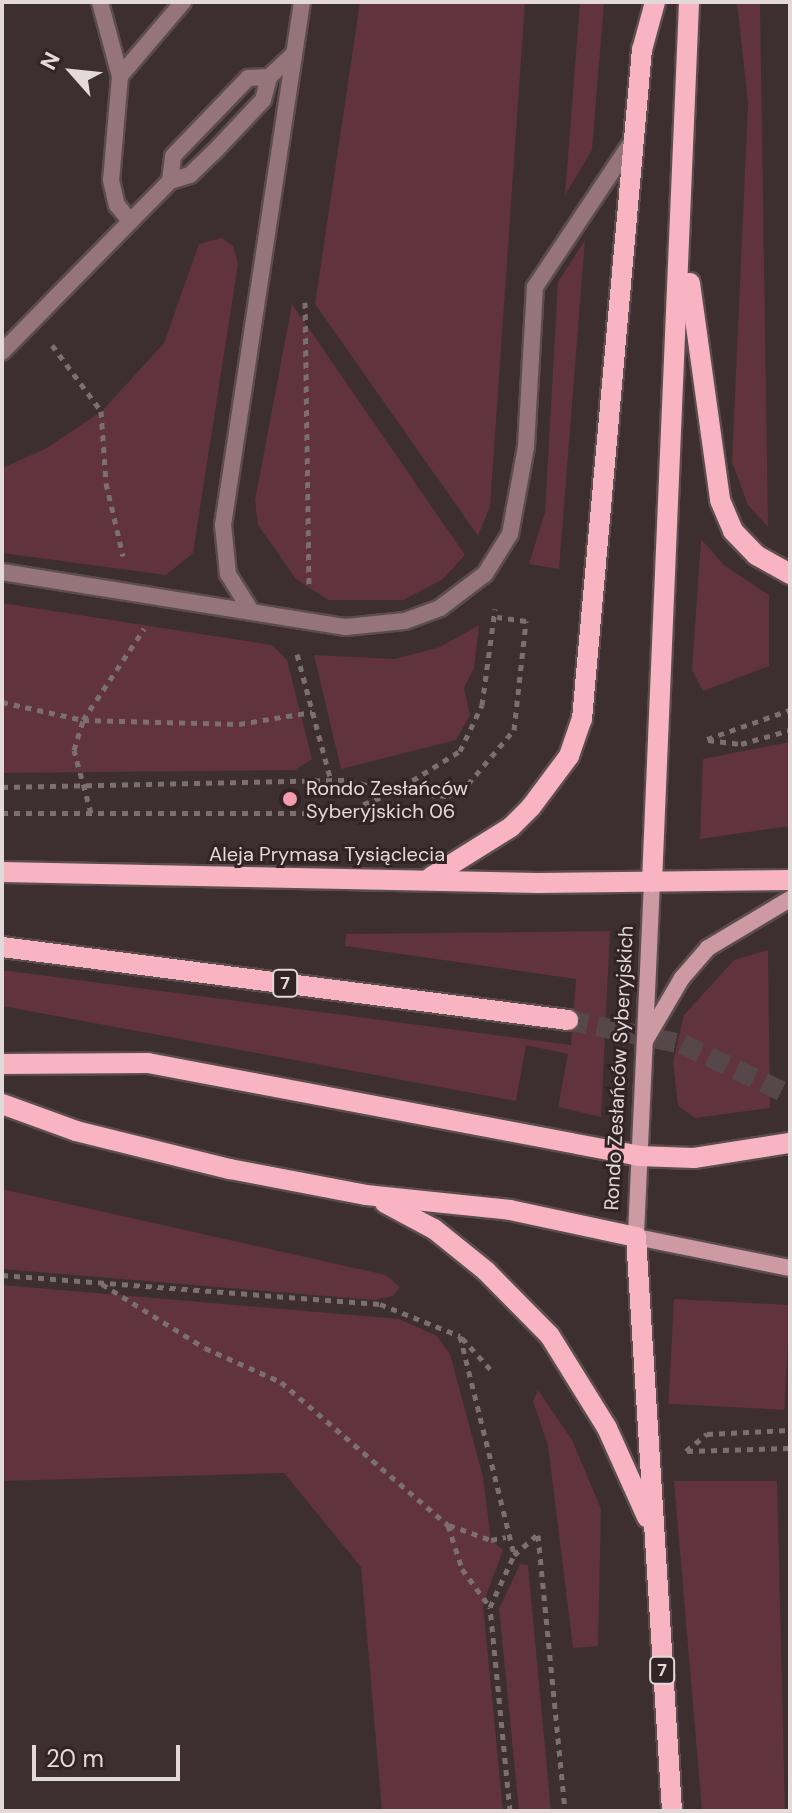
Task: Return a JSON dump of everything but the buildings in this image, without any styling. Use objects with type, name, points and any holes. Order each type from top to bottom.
[{"type":"main road","points":[[431,877],[511,827],[531,807],[569,756],[582,719],[642,50],[655,2]]},
{"type":"main road","points":[[689,2],[683,227],[652,882],[790,880]]},
{"type":"main road","points":[[683,227],[720,500],[741,539],[790,574]]},
{"type":"main road","name":"Aleja Prymasa Tysiąclecia","points":[[2,872],[291,880],[431,877],[652,882]]},
{"type":"main road","name":"Rondo Zesłańców Syberyjskich","points":[[652,882],[641,1050],[636,1237],[790,1268]]},
{"type":"main road","points":[[641,1050],[660,1011],[708,948],[790,899]]},
{"type":"main road","name":"7","points":[[2,947],[568,1020]]},
{"type":"main road","points":[[2,1064],[148,1063],[638,1156],[694,1158],[790,1143]]},
{"type":"main road","name":"7","points":[[2,1104],[117,1142],[366,1195],[434,1229],[550,1336],[607,1428],[652,1528],[672,1811]]},
{"type":"main road","points":[[366,1195],[510,1210],[636,1237],[652,1528]]},
{"type":"lane","points":[[100,2],[120,76],[111,180],[117,205],[130,221]]},
{"type":"lane","points":[[120,76],[183,2]]},
{"type":"lane","points":[[251,611],[228,574],[223,525],[302,2]]},
{"type":"lane","points":[[2,352],[170,181],[190,175],[214,152],[263,100],[269,77],[294,54]]},
{"type":"lane","points":[[170,181],[173,156],[248,78],[269,77]]},
{"type":"lane","points":[[2,572],[346,627],[405,621],[440,608],[485,574],[510,534],[521,497],[535,287],[635,137]]},
{"type":"path","points":[[305,302],[304,620],[296,652],[331,781]]},
{"type":"path","points":[[2,813],[341,813],[419,782],[460,751],[473,727],[497,617],[485,574]]},
{"type":"path","points":[[2,787],[331,781],[392,793],[448,796],[468,784],[514,730],[526,621],[497,617]]},
{"type":"path","points":[[2,702],[83,720],[239,724],[312,712]]},
{"type":"path","points":[[790,710],[707,739],[741,744],[790,730]]},
{"type":"path","points":[[419,782],[448,796]]},
{"type":"path","points":[[2,1275],[380,1304],[460,1336],[491,1370]]},
{"type":"path","points":[[102,1284],[205,1348],[281,1382],[448,1525],[491,1540],[506,1537]]},
{"type":"path","points":[[460,1336],[506,1537],[514,1555]]},
{"type":"path","points":[[790,1430],[707,1434],[686,1451],[790,1448]]},
{"type":"path","points":[[448,1525],[462,1569],[490,1607]]},
{"type":"path","points":[[510,1811],[490,1607],[514,1555],[538,1534],[565,1811]]},
{"type":"shaded area","points":[[360,2],[525,2],[490,507],[478,536],[315,304]]},
{"type":"shaded area","points":[[580,2],[604,2],[592,150],[565,195]]},
{"type":"shaded area","points":[[737,2],[760,2],[768,527],[748,505],[732,462],[748,104]]},
{"type":"shaded area","points":[[222,238],[233,246],[238,264],[193,553],[166,575],[2,553],[2,468],[45,449],[102,411],[164,343],[199,244]]},
{"type":"shaded area","points":[[585,240],[559,569],[529,564],[545,512],[558,282]]},
{"type":"shaded area","points":[[292,304],[465,555],[442,580],[403,600],[328,600],[296,579],[258,525],[255,500]]},
{"type":"shaded area","points":[[701,539],[724,565],[769,595],[769,666],[703,691],[692,670]]},
{"type":"shaded area","points":[[2,603],[272,645],[287,660],[312,759],[295,770],[2,773]]},
{"type":"shaded area","points":[[479,625],[474,668],[464,688],[470,715],[456,740],[341,769],[314,655],[395,659],[440,647]]},
{"type":"shaded area","points":[[790,742],[790,826],[700,839],[703,759]]},
{"type":"shaded area","points":[[610,931],[601,1117],[558,1107],[568,1054],[526,1045],[516,1101],[2,1006],[2,970],[571,1045],[576,979],[345,946],[346,934]]},
{"type":"shaded area","points":[[768,950],[770,1108],[695,1118],[678,1106],[673,1062],[684,1015],[734,960]]},
{"type":"shaded area","points":[[2,1189],[386,1275],[400,1287],[393,1296],[374,1300],[2,1269]]},
{"type":"shaded area","points":[[2,1285],[399,1319],[437,1336],[450,1354],[483,1477],[491,1540],[503,1550],[483,1604],[503,1811],[382,1811],[361,1567],[284,1473],[2,1481]]},
{"type":"shaded area","points":[[674,1299],[790,1305],[784,1410],[669,1404]]},
{"type":"shaded area","points":[[538,1390],[572,1440],[601,1509],[598,1646],[573,1648],[548,1445],[533,1401]]},
{"type":"shaded area","points":[[674,1481],[777,1481],[785,1811],[702,1811]]},
{"type":"shaded area","points":[[520,1564],[528,1565],[551,1811],[519,1811],[499,1609]]},
{"type":"tunnel","points":[[568,1020],[682,1044],[790,1095]]},
{"type":"place","name":"Rondo Zesłańców Syberyjskich 06","points":[[290,799]]}]
